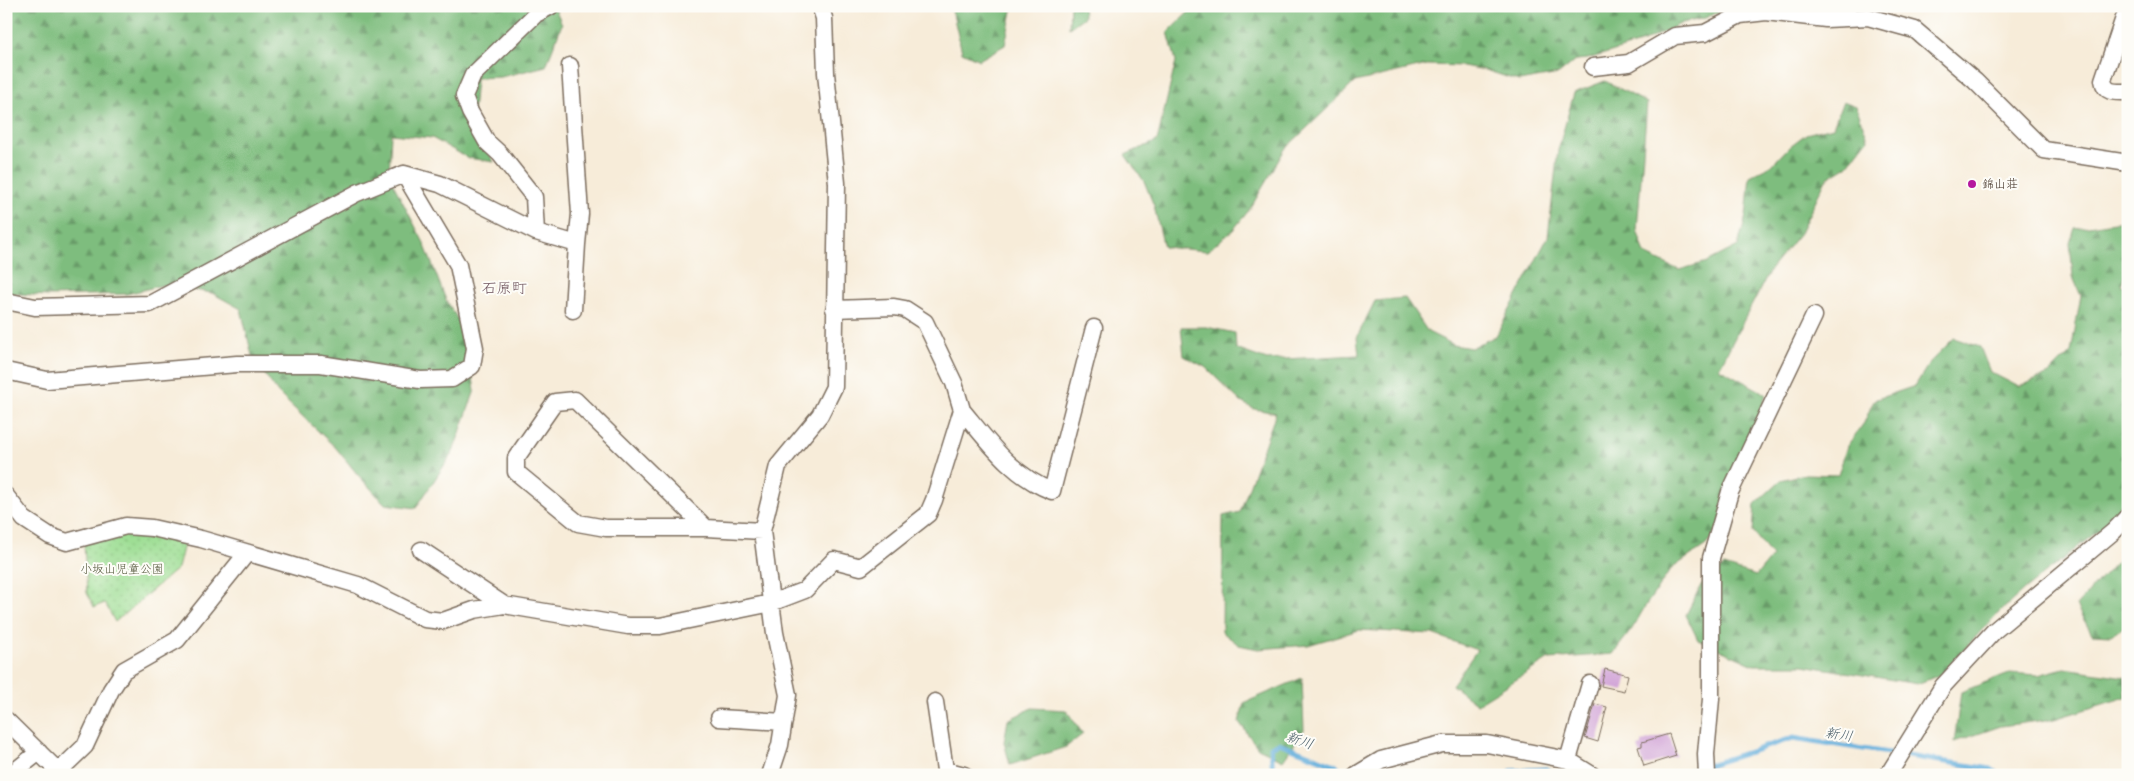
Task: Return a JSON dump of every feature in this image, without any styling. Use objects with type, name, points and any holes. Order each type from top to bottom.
[{"type":"street","points":[[536,232],[534,197],[500,154],[487,142],[470,112],[464,96],[473,75],[536,14],[552,6]]},
{"type":"street","points":[[770,775],[780,745],[788,695],[774,633],[762,531],[778,466],[820,415],[834,387],[837,184],[826,73],[824,18],[820,6]]},
{"type":"street","points":[[2128,6],[2103,80],[2104,87],[2107,90],[2128,92]]},
{"type":"street","points":[[1593,67],[1628,63],[1675,36],[1705,33],[1740,15],[1766,12],[1826,19],[1868,17],[1916,30],[1975,81],[2044,150],[2128,163]]},
{"type":"street","points":[[570,66],[580,214],[573,310]]},
{"type":"street","points":[[6,371],[47,380],[238,364],[320,364],[420,380],[452,379],[472,366],[475,348],[458,265],[404,174]]},
{"type":"street","points":[[6,301],[35,307],[150,304],[357,193],[404,174],[440,184],[536,232],[577,244]]},
{"type":"street","points":[[834,308],[894,307],[905,309],[925,322],[954,384],[962,410],[1001,456],[1035,485],[1052,491],[1094,328]]},
{"type":"street","points":[[1707,775],[1706,754],[1711,699],[1711,558],[1730,492],[1814,316]]},
{"type":"street","points":[[706,528],[575,400],[555,402],[516,458],[516,472],[578,523],[606,528],[706,528],[762,531]]},
{"type":"street","points":[[6,496],[24,519],[50,536],[67,542],[126,526],[152,528],[201,539],[358,585],[425,619],[443,621],[474,610],[504,605],[628,626],[660,626],[771,602],[805,590],[834,560],[861,567],[876,557],[928,514],[962,410]]},
{"type":"street","points":[[1888,775],[1943,686],[1994,631],[2114,530],[2128,516]]},
{"type":"street","points":[[421,550],[504,605]]},
{"type":"street","points":[[6,720],[61,773],[85,746],[111,690],[124,670],[177,640],[247,553]]},
{"type":"street","points":[[1568,760],[1590,684]]},
{"type":"street","points":[[935,702],[945,770],[964,775]]},
{"type":"street","points":[[719,718],[784,722]]},
{"type":"street","points":[[1356,775],[1381,760],[1442,744],[1487,744],[1568,760],[1592,775]]},
{"type":"street","points":[[10,775],[39,752]]},
{"type":"green space","points":[[6,6],[554,6],[562,24],[546,66],[501,77],[476,78],[472,124],[494,162],[468,158],[432,138],[391,134],[389,176],[424,243],[446,300],[465,331],[475,390],[453,452],[416,508],[385,504],[336,448],[278,393],[252,356],[241,309],[212,293],[163,285],[127,294],[48,296],[6,293]]},
{"type":"green space","points":[[951,6],[1013,6],[1005,45],[979,60],[962,52]]},
{"type":"green space","points":[[1070,6],[1083,6],[1084,17],[1069,28]]},
{"type":"green space","points":[[1195,6],[1731,6],[1705,18],[1682,23],[1643,42],[1588,59],[1576,60],[1559,74],[1519,81],[1485,70],[1463,66],[1427,65],[1355,82],[1285,149],[1250,209],[1233,230],[1207,251],[1164,247],[1154,206],[1144,181],[1125,155],[1157,141],[1176,61],[1168,32]]},
{"type":"green space","points":[[1605,81],[1647,103],[1637,230],[1645,254],[1679,270],[1707,262],[1738,246],[1746,216],[1750,176],[1772,165],[1790,146],[1806,134],[1833,127],[1843,101],[1856,106],[1868,139],[1847,166],[1826,179],[1800,233],[1770,270],[1719,368],[1766,394],[1724,524],[1706,545],[1671,569],[1632,629],[1613,654],[1549,659],[1477,704],[1452,685],[1477,650],[1432,634],[1359,630],[1308,645],[1258,649],[1239,645],[1222,632],[1223,516],[1240,512],[1276,413],[1254,409],[1241,402],[1205,367],[1184,356],[1181,327],[1206,327],[1235,333],[1236,349],[1267,360],[1359,355],[1357,337],[1375,301],[1405,298],[1428,332],[1454,345],[1471,348],[1496,336],[1548,237],[1558,150],[1574,93]]},
{"type":"green space","points":[[2128,220],[2128,264],[2121,286],[2128,288],[2128,498],[2103,527],[2024,590],[1992,619],[1942,674],[1917,684],[1803,665],[1754,665],[1698,640],[1686,615],[1700,587],[1724,566],[1756,576],[1772,556],[1753,532],[1755,504],[1781,480],[1805,474],[1838,475],[1847,446],[1864,423],[1874,400],[1915,386],[1930,362],[1954,338],[1980,347],[1990,372],[2019,387],[2049,374],[2071,352],[2081,296],[2073,277],[2070,243],[2075,228]]},
{"type":"green space","name":"小坂山児童公園","points":[[128,531],[184,544],[178,568],[115,622],[105,603],[94,607],[87,593],[84,544]]},
{"type":"green space","points":[[2128,549],[2128,624],[2112,635],[2092,634],[2076,606]]},
{"type":"green space","points":[[2064,668],[2125,677],[2126,697],[2054,719],[2001,726],[1954,742],[1961,692],[2009,673],[2038,675]]},
{"type":"green space","points":[[1302,678],[1304,730],[1283,760],[1258,748],[1239,722],[1244,703]]},
{"type":"green space","points":[[1032,708],[1066,710],[1083,734],[1066,747],[1010,765],[1004,742],[1008,720]]},
{"type":"building","points":[[1605,669],[1628,675],[1624,691],[1601,686]]},
{"type":"building","points":[[1595,704],[1607,707],[1598,742],[1585,738]]},
{"type":"building","points":[[1669,734],[1676,756],[1644,766],[1638,747],[1642,746],[1642,742]]},
{"type":"waterway","name":"新川","points":[[1678,775],[1793,738],[1991,769],[1999,775]]},
{"type":"waterway","name":"新川","points":[[1273,775],[1271,747],[1279,743],[1335,765],[1345,775]]},
{"type":"waterway","name":"新川","points":[[1510,775],[1511,771],[1547,769],[1556,775]]},
{"type":"place","name":"錦山荘","points":[[1972,184]]},
{"type":"district","name":"石原町","points":[[504,288]]}]
